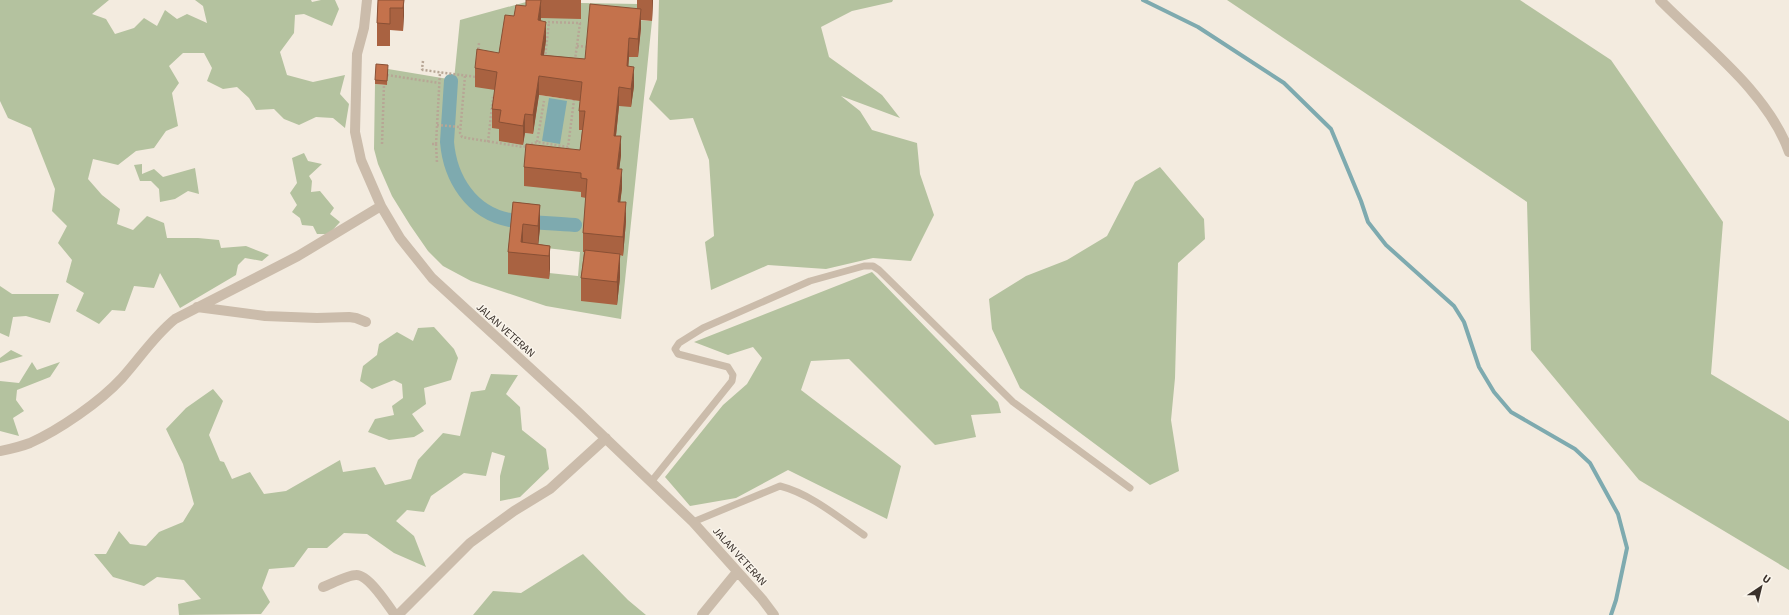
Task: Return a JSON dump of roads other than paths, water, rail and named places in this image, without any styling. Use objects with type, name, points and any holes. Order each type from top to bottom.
[{"type":"street","name":"JALAN VETERAN","points":[[366,0],[364,28],[357,54],[355,132],[360,160],[381,206],[400,238],[432,278],[606,438],[693,522],[774,615]]},
{"type":"street","points":[[1660,0],[1703,39],[1760,102],[1780,133],[1789,152]]},
{"type":"street","points":[[0,451],[30,443],[76,416],[107,393],[122,378],[161,330],[175,319],[298,256],[381,206]]},
{"type":"street","points":[[197,308],[266,316],[317,318],[349,317],[366,322]]},
{"type":"street","points":[[398,615],[470,543],[550,489],[606,438]]},
{"type":"street","points":[[702,615],[737,572]]},
{"type":"street","points":[[323,587],[353,575],[362,576],[369,582],[395,615]]},
{"type":"lane","points":[[651,482],[732,381],[733,375],[728,367],[678,354],[675,349],[679,343],[703,328],[810,281],[864,266],[873,266],[879,270],[1013,402],[1130,488]]},
{"type":"lane","points":[[693,522],[780,486],[793,489],[864,535]]},
{"type":"water","points":[[549,98],[567,101],[560,144],[542,141]]},
{"type":"waterway","points":[[1143,0],[1198,27],[1284,83],[1331,129],[1361,201],[1368,222],[1386,245],[1454,306],[1464,322],[1479,367],[1494,392],[1511,412],[1575,449],[1590,463],[1618,514],[1627,548],[1616,600],[1611,615]]},
{"type":"waterway","points":[[451,81],[447,142],[453,168],[458,181],[465,192],[484,210],[496,216],[518,221],[575,225]]}]
